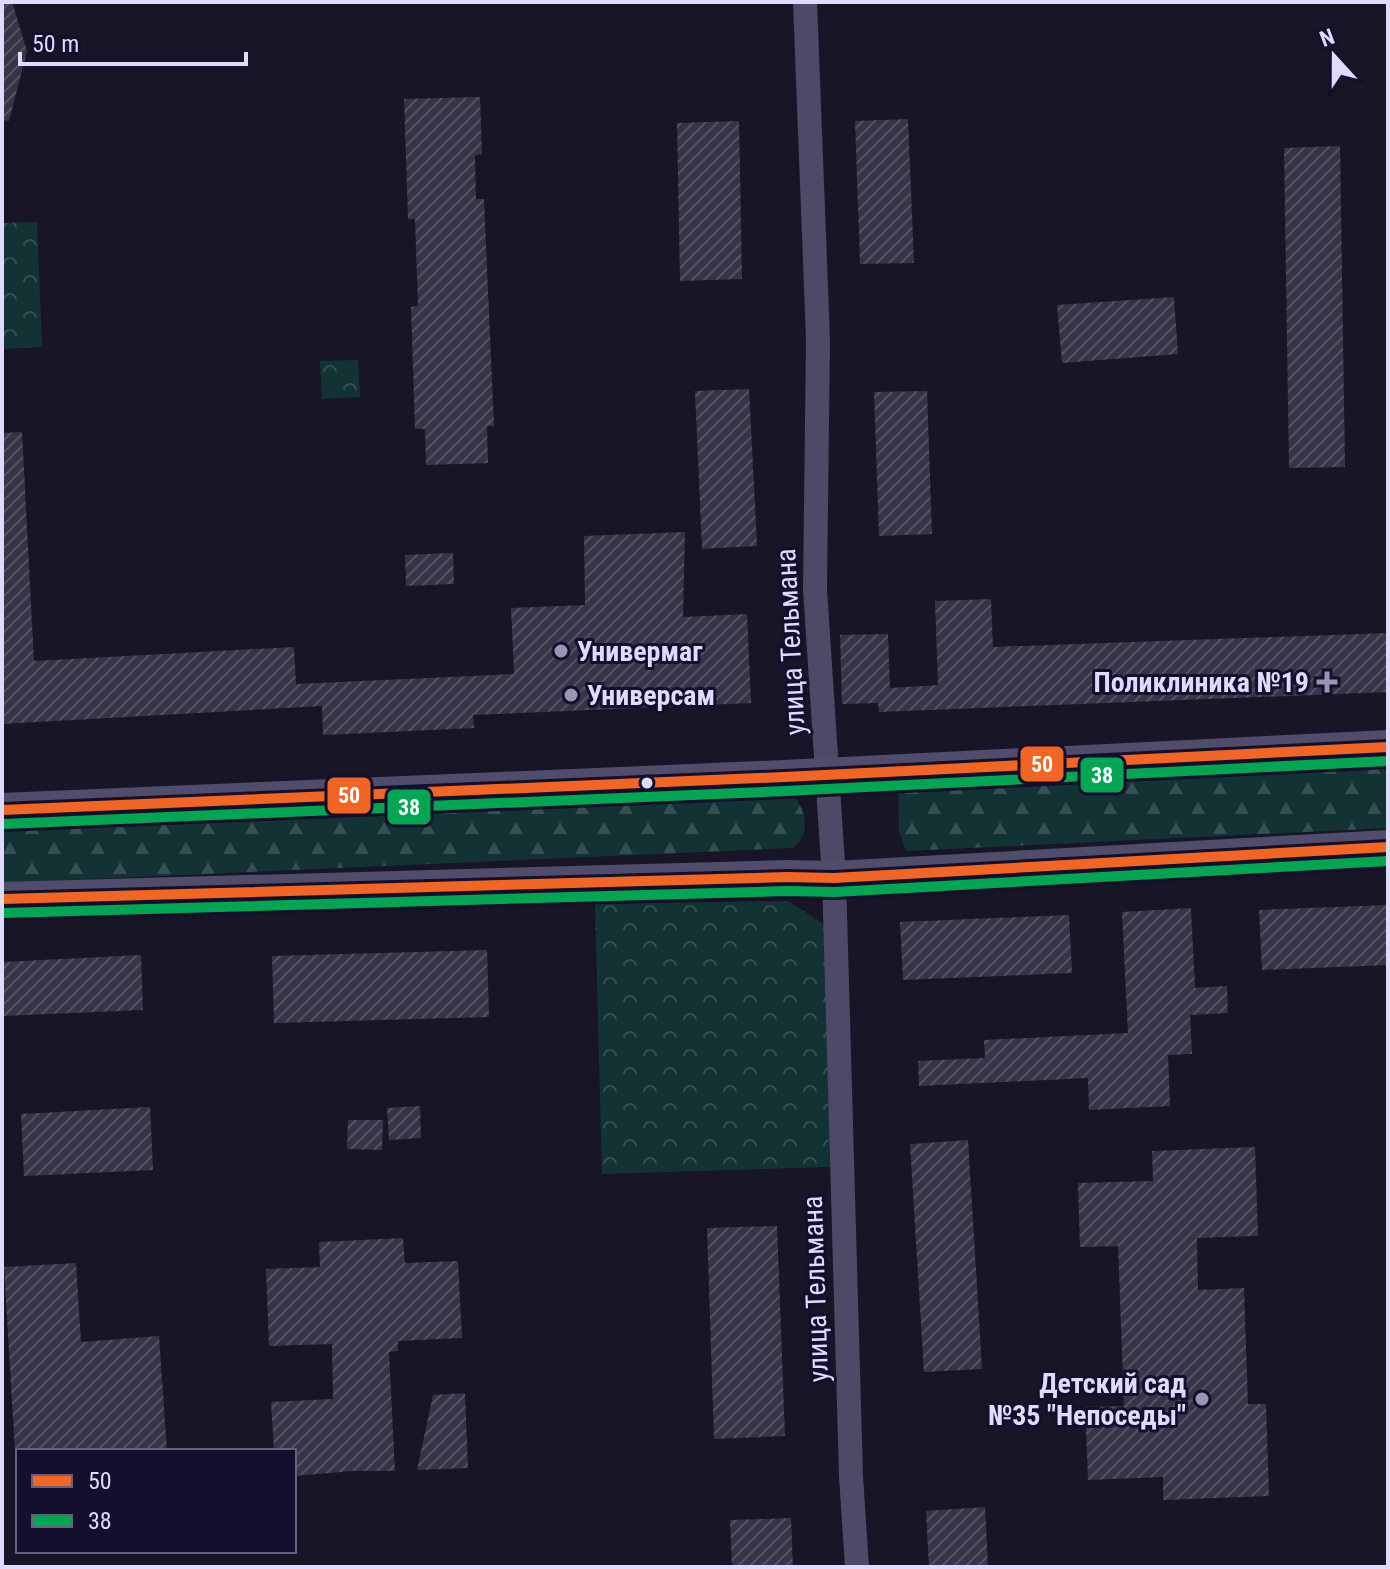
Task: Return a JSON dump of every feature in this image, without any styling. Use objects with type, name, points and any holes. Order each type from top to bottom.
[{"type":"street","name":"улица Тельмана","points":[[805,2],[818,339],[815,589],[834,878],[851,1476],[857,1567]]},
{"type":"street","points":[[2,810],[1388,747]]},
{"type":"street","points":[[2,899],[772,877],[834,878],[1388,847]]},
{"type":"green space","points":[[37,222],[42,347],[2,349],[2,223]]},
{"type":"green space","points":[[358,360],[360,397],[322,399],[320,361]]},
{"type":"green space","points":[[1388,762],[1388,828],[906,851],[899,831],[898,783]]},
{"type":"green space","points":[[792,792],[805,821],[803,835],[793,848],[2,883],[2,818]]},
{"type":"green space","points":[[788,901],[825,925],[830,1167],[602,1174],[595,904]]},
{"type":"building","points":[[2,2],[12,2],[27,51],[9,121],[2,120]]},
{"type":"building","points":[[480,97],[482,154],[475,155],[476,199],[484,199],[494,426],[487,426],[488,463],[426,465],[425,429],[415,429],[411,307],[418,306],[415,219],[408,219],[404,99]]},
{"type":"building","points":[[908,119],[914,263],[860,264],[855,121]]},
{"type":"building","points":[[739,121],[742,279],[680,281],[677,123]]},
{"type":"building","points":[[1340,146],[1345,467],[1289,468],[1284,148]]},
{"type":"building","points":[[1174,297],[1178,354],[1062,363],[1057,305]]},
{"type":"building","points":[[749,389],[757,546],[702,549],[695,391]]},
{"type":"building","points":[[927,391],[932,534],[879,536],[874,392]]},
{"type":"building","points":[[22,432],[34,661],[294,647],[296,684],[514,674],[511,608],[585,605],[584,536],[685,532],[683,617],[747,614],[751,703],[473,715],[474,728],[323,735],[322,706],[2,724],[2,433]]},
{"type":"building","points":[[453,553],[454,584],[406,586],[405,555]]},
{"type":"building","points":[[991,599],[993,647],[1388,633],[1388,692],[879,712],[878,703],[842,704],[840,635],[888,634],[890,688],[938,685],[935,601]]},
{"type":"building","points":[[1388,905],[1388,965],[1262,970],[1259,910]]},
{"type":"building","points":[[1191,908],[1195,988],[1227,986],[1228,1013],[1190,1015],[1192,1054],[1168,1055],[1170,1106],[1089,1110],[1088,1078],[919,1086],[918,1061],[985,1058],[984,1040],[1128,1033],[1122,912]]},
{"type":"building","points":[[1069,915],[1072,973],[903,980],[900,922]]},
{"type":"building","points":[[487,950],[489,1017],[274,1023],[272,956]]},
{"type":"building","points":[[141,955],[143,1010],[2,1016],[2,962]]},
{"type":"building","points":[[420,1106],[421,1138],[389,1140],[387,1108]]},
{"type":"building","points":[[150,1107],[153,1170],[24,1176],[21,1114]]},
{"type":"building","points":[[348,1120],[383,1120],[382,1150],[347,1149]]},
{"type":"building","points":[[968,1140],[982,1369],[924,1372],[910,1144]]},
{"type":"building","points":[[1255,1147],[1258,1236],[1197,1238],[1198,1290],[1244,1288],[1248,1404],[1266,1404],[1269,1496],[1163,1500],[1163,1477],[1088,1480],[1085,1407],[1124,1406],[1118,1246],[1080,1247],[1078,1183],[1153,1181],[1152,1151]]},
{"type":"building","points":[[777,1226],[785,1436],[714,1439],[707,1228]]},
{"type":"building","points":[[403,1238],[405,1263],[458,1261],[462,1338],[398,1341],[398,1351],[389,1352],[395,1471],[296,1476],[296,1449],[274,1449],[271,1402],[333,1399],[332,1344],[269,1346],[266,1269],[320,1267],[319,1242]]},
{"type":"building","points":[[76,1263],[81,1342],[159,1336],[167,1449],[15,1451],[4,1267]]},
{"type":"building","points":[[465,1393],[468,1468],[417,1470],[433,1395]]},
{"type":"building","points":[[985,1507],[988,1567],[929,1567],[926,1511]]},
{"type":"building","points":[[791,1518],[793,1567],[732,1567],[730,1520]]},
{"type":"transit line","name":"50","points":[[2,810],[784,777],[1388,747]]},
{"type":"transit line","name":"38","points":[[3,824],[785,791],[1388,761]]},
{"type":"transit line","name":"50","points":[[2,899],[834,878],[1388,847]]},
{"type":"transit line","name":"38","points":[[2,913],[835,892],[1388,861]]},
{"type":"place","name":"Универмаг","points":[[561,651]]},
{"type":"place","name":"Поликлиника №19","points":[[1327,682]]},
{"type":"place","name":"Универсам","points":[[571,695]]},
{"type":"place","name":"Детский сад №35 \"Непоседы\"","points":[[1202,1399]]}]
